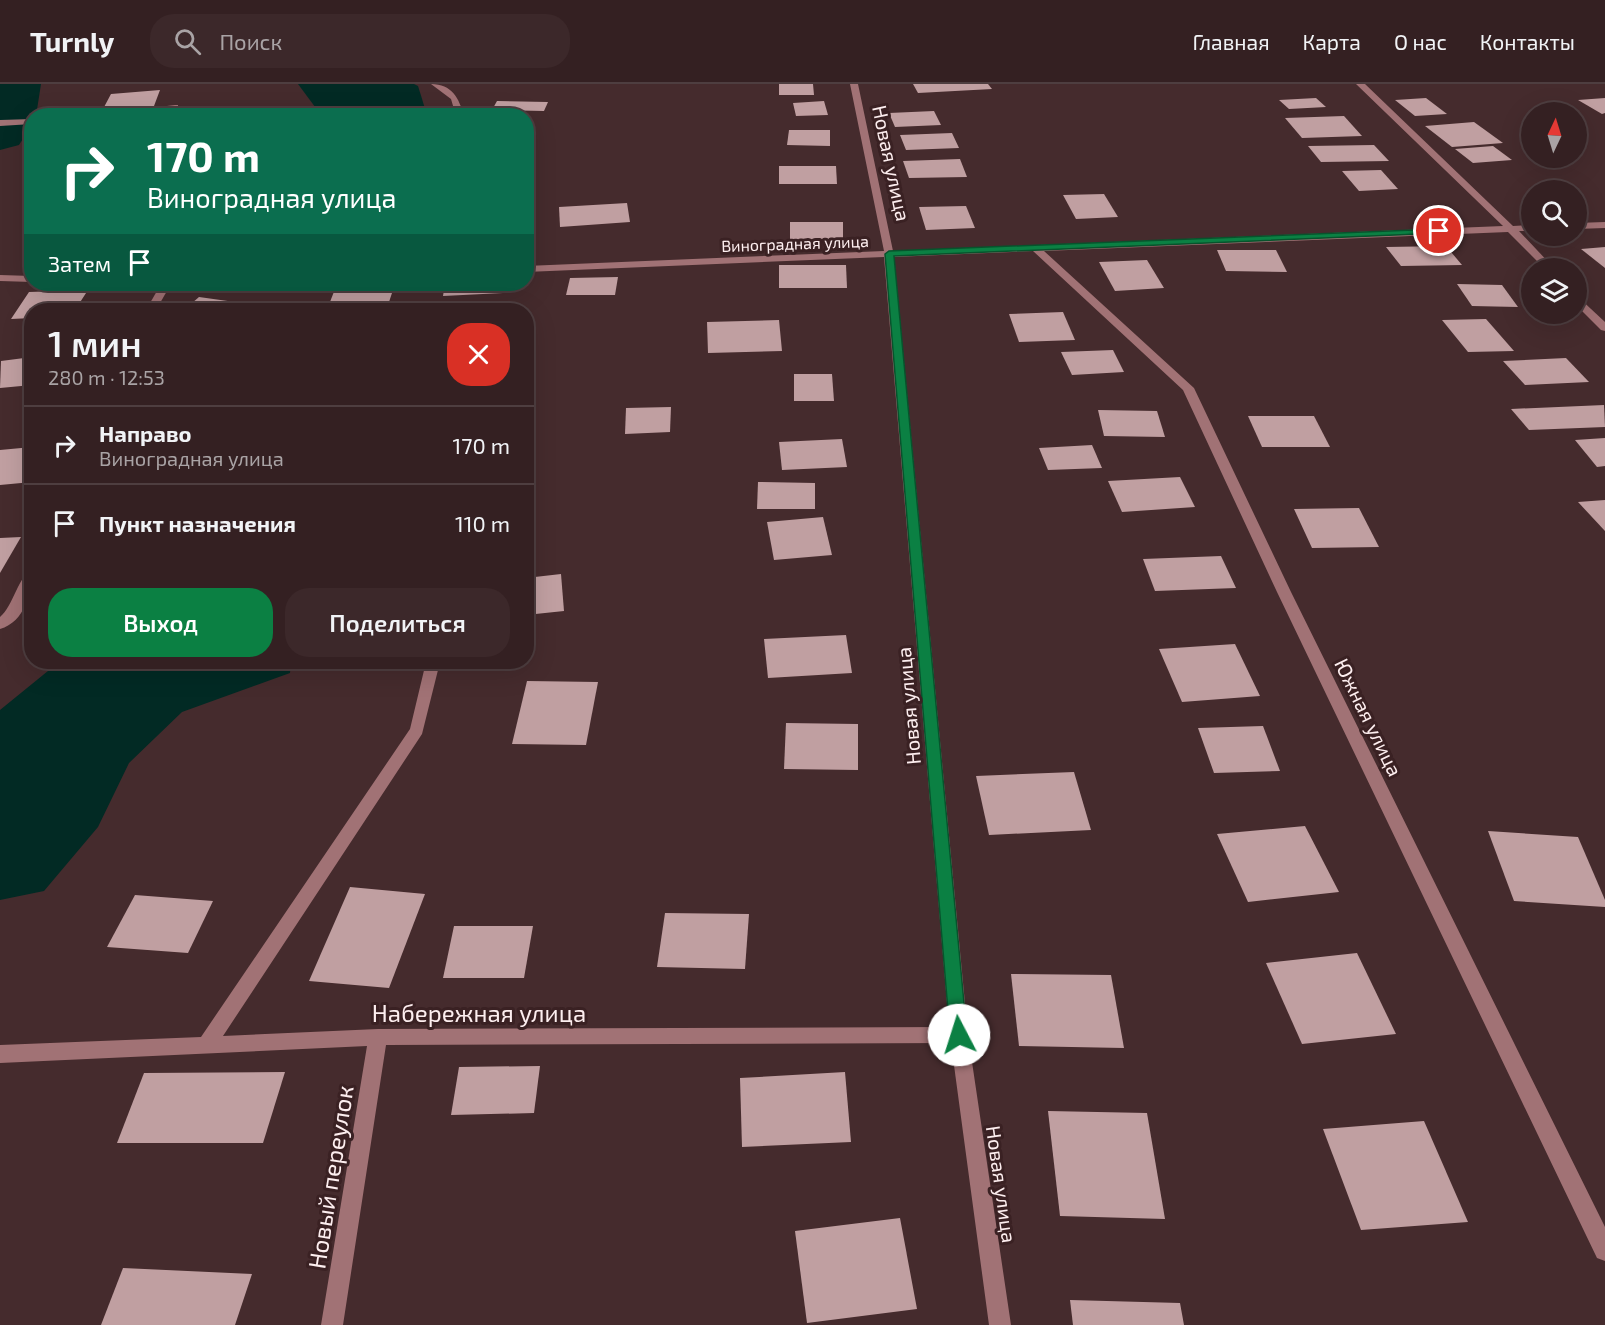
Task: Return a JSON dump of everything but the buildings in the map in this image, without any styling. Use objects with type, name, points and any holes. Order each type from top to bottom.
[{"type":"street","points":[[435,84],[455,98],[458,108]]},
{"type":"street","name":"Новая улица","points":[[854,84],[889,254],[959,1035],[1000,1325]]},
{"type":"street","points":[[1360,84],[1539,258]]},
{"type":"street","points":[[166,108],[175,107]]},
{"type":"street","points":[[0,123],[24,122]]},
{"type":"street","points":[[1587,226],[1605,225]]},
{"type":"street","name":"Виноградная улица","points":[[534,268],[1521,228]]},
{"type":"street","name":"Южная улица","points":[[1035,248],[1188,388],[1284,592],[1605,1250]]},
{"type":"street","points":[[0,278],[24,279]]},
{"type":"street","points":[[1587,309],[1605,328]]},
{"type":"street","points":[[0,624],[12,614],[24,590]]},
{"type":"street","points":[[206,1045],[417,730],[431,669]]},
{"type":"street","name":"Набережная улица","points":[[0,1054],[378,1037],[959,1035]]},
{"type":"street","name":"Новый переулок","points":[[332,1325],[378,1037]]},
{"type":"water","points":[[298,84],[414,84],[418,86],[425,108],[316,108]]},
{"type":"water","points":[[50,669],[290,669],[290,673],[182,712],[129,763],[98,827],[44,891],[0,900],[0,710]]},
{"type":"waterway","points":[[0,134],[13,110],[17,84]]},
{"type":"route","points":[[959,1035],[889,254],[1439,231]]}]
